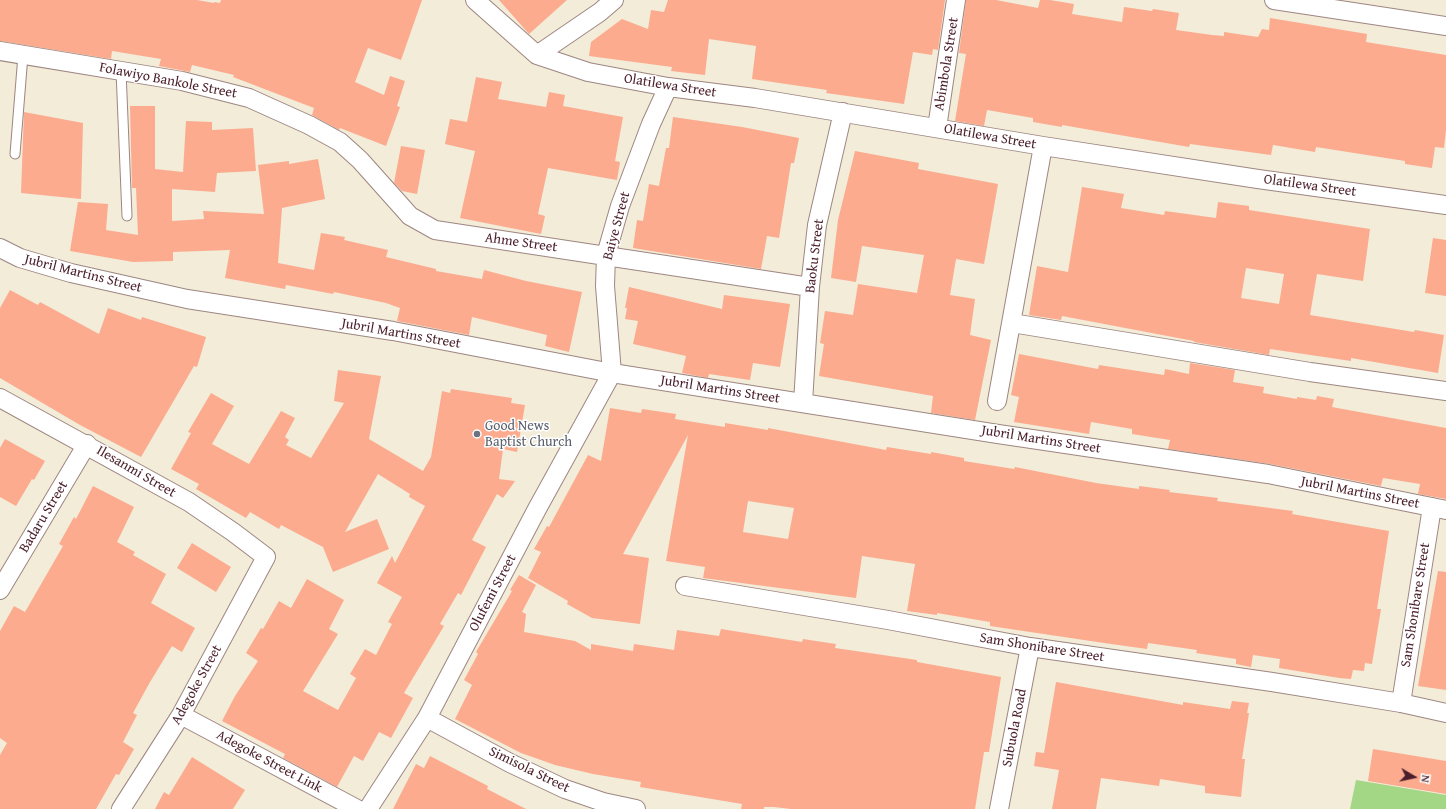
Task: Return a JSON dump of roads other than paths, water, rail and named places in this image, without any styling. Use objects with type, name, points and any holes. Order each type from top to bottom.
[{"type":"street","points":[[475,0],[537,55],[600,12],[614,0]]},
{"type":"street","name":"Abimbola Street","points":[[937,128],[956,0]]},
{"type":"street","points":[[1274,0],[1446,26]]},
{"type":"street","name":"Folawiyo Bankole Street","points":[[0,51],[182,81],[250,98],[309,125],[340,142],[360,160],[386,192],[410,216],[435,230]]},
{"type":"street","name":"Olatilewa Street","points":[[537,55],[588,72],[668,87],[755,98],[1043,146],[1258,179],[1446,205]]},
{"type":"street","name":"Baiye Street","points":[[612,373],[605,286],[606,255],[620,206],[651,124],[668,87]]},
{"type":"street","name":"Baoku Street","points":[[803,403],[810,287],[817,225],[843,112]]},
{"type":"street","points":[[997,401],[1043,146]]},
{"type":"street","name":"Ahme Street","points":[[435,230],[810,287]]},
{"type":"street","name":"Jubril Martins Street","points":[[0,248],[20,258],[71,273],[187,298],[393,331],[612,373],[1268,474],[1439,508]]},
{"type":"street","points":[[1012,323],[1310,372],[1446,391]]},
{"type":"street","name":"Olufemi Street","points":[[368,809],[427,718],[537,509],[612,373]]},
{"type":"street","name":"Ilesanmi Street","points":[[0,398],[87,444],[188,502],[233,532],[266,557]]},
{"type":"street","name":"Badaru Street","points":[[0,590],[87,444]]},
{"type":"street","name":"Sam Shonibare Street","points":[[1400,703],[1439,508]]},
{"type":"street","name":"Adegoke Street","points":[[121,809],[182,715],[266,557]]},
{"type":"street","name":"Sam Shonibare Street","points":[[685,586],[888,620],[1030,647],[1264,681],[1446,712]]},
{"type":"street","name":"Subuola Road","points":[[999,809],[1030,647]]},
{"type":"street","name":"Adegoke Street Link","points":[[182,715],[357,809]]},
{"type":"street","name":"Simisola Street","points":[[427,718],[510,763],[565,789],[602,802],[636,809]]},
{"type":"lane","points":[[15,154],[23,55]]},
{"type":"lane","points":[[121,71],[127,216]]},
{"type":"place","name":"Good News Baptist Church","points":[[477,434]]}]
